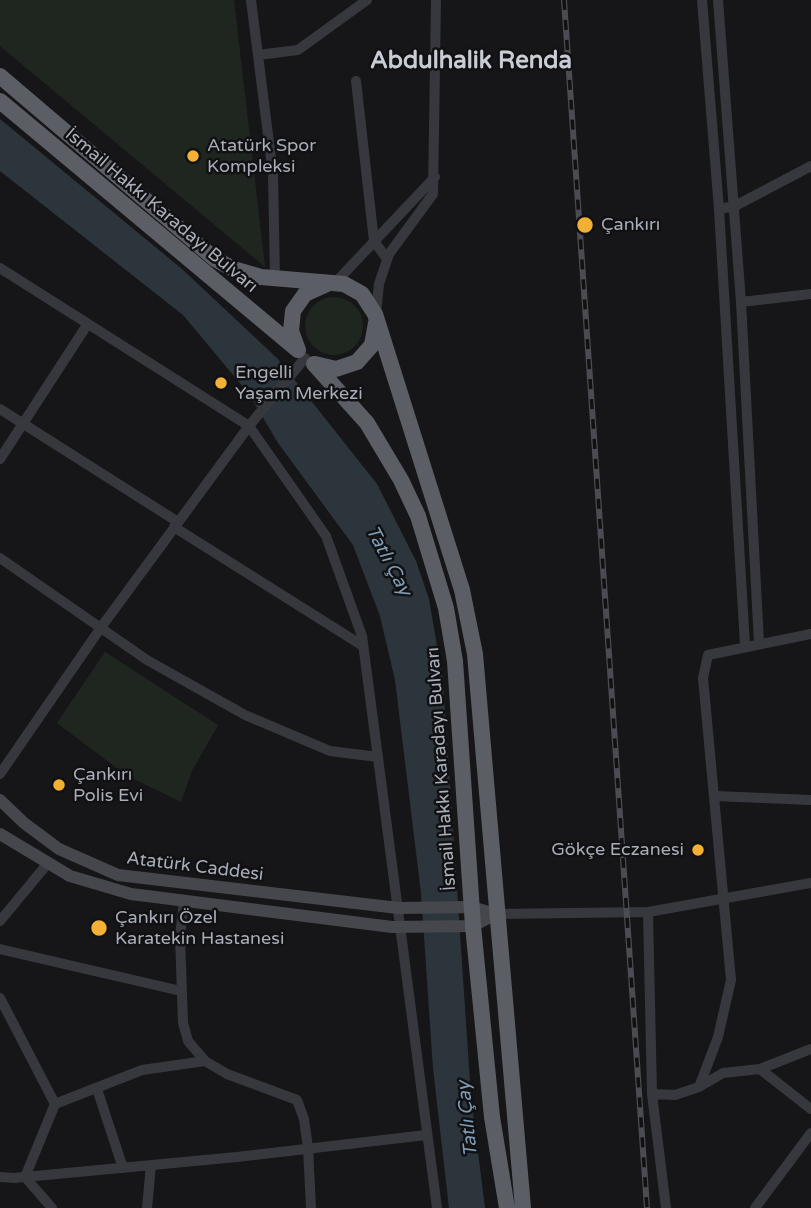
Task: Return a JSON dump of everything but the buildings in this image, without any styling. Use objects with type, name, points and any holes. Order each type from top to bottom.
[{"type":"highway","points":[[0,76],[215,260],[247,274],[275,279],[335,283],[362,294],[376,314],[462,590],[475,653],[523,1208]]},
{"type":"highway","name":"İsmail Hakkı Karadayı Bulvarı","points":[[0,101],[303,361],[367,423],[401,480],[418,516],[446,608],[455,661],[471,907],[492,1117],[507,1208]]},
{"type":"highway","points":[[335,283],[313,288],[298,302],[291,321],[303,361],[336,369],[357,362],[372,345],[376,314]]},
{"type":"main road","name":"Atatürk Caddesi","points":[[0,800],[46,840],[109,873],[403,908],[471,907],[496,914]]},
{"type":"main road","name":"Atatürk Caddesi","points":[[0,834],[80,881],[112,890],[184,902],[404,927],[473,926]]},
{"type":"main road","points":[[473,926],[496,914]]},
{"type":"street","points":[[251,0],[273,174],[275,279]]},
{"type":"street","points":[[258,55],[298,50],[367,0]]},
{"type":"street","points":[[376,314],[379,284],[387,259],[433,194],[436,0]]},
{"type":"street","points":[[436,17],[443,0]]},
{"type":"street","points":[[702,0],[719,209],[745,645]]},
{"type":"street","points":[[718,0],[735,206],[759,643]]},
{"type":"street","points":[[356,81],[374,241],[387,259]]},
{"type":"street","points":[[719,209],[735,206],[810,168]]},
{"type":"street","points":[[335,283],[435,177]]},
{"type":"street","points":[[0,268],[249,426],[326,536],[363,646],[377,757],[403,908],[426,1135],[438,1208]]},
{"type":"street","points":[[741,302],[811,294]]},
{"type":"street","points":[[0,459],[87,325]]},
{"type":"street","points":[[0,774],[102,626],[176,525],[249,426],[303,361]]},
{"type":"street","points":[[0,409],[363,646]]},
{"type":"street","points":[[0,558],[102,626],[147,660],[245,715],[330,751],[377,757]]},
{"type":"street","points":[[699,1087],[718,1037],[731,980],[703,678],[708,655],[745,645],[811,634]]},
{"type":"street","points":[[715,796],[811,800]]},
{"type":"street","points":[[0,921],[48,863]]},
{"type":"street","points":[[496,914],[648,912],[811,883]]},
{"type":"street","points":[[184,902],[180,936],[181,991],[183,1023],[188,1041],[205,1061],[227,1074],[297,1100],[304,1119],[312,1208]]},
{"type":"street","points":[[648,912],[652,1094],[666,1208]]},
{"type":"street","points":[[0,949],[181,991]]},
{"type":"street","points":[[0,998],[55,1104]]},
{"type":"street","points":[[652,1094],[675,1095],[699,1087],[723,1073],[760,1069],[811,1049]]},
{"type":"street","points":[[25,1177],[55,1104],[142,1070],[205,1061]]},
{"type":"street","points":[[760,1069],[811,1109]]},
{"type":"street","points":[[97,1089],[123,1168]]},
{"type":"street","points":[[755,1208],[811,1133]]},
{"type":"street","points":[[0,1177],[123,1168],[426,1135]]},
{"type":"street","points":[[147,1208],[151,1165]]},
{"type":"street","points":[[25,1177],[52,1208]]},
{"type":"shaded area","name":"Atatürk Spor Kompleksi","points":[[0,0],[234,0],[265,267],[0,46]]},
{"type":"shaded area","points":[[334,297],[345,299],[358,310],[363,326],[361,337],[350,350],[334,355],[323,353],[310,342],[305,326],[307,315],[318,302]]},
{"type":"shaded area","points":[[105,652],[218,725],[192,771],[181,802],[126,775],[57,723]]},
{"type":"water","name":"Tatlı Çay","points":[[0,119],[182,269],[278,359],[377,484],[416,561],[429,599],[443,681],[471,1097],[485,1208],[449,1208],[433,1068],[421,893],[395,680],[380,616],[353,545],[278,443],[249,394],[183,315],[0,171]]},
{"type":"railway","points":[[564,0],[647,1208]]},
{"type":"place","name":"Atatürk Spor Kompleksi","points":[[193,156]]},
{"type":"place","name":"Çankırı","points":[[585,225]]},
{"type":"place","name":"Engelli Yaşam Merkezi","points":[[221,383]]},
{"type":"place","name":"Çankırı Polis Evi","points":[[59,785]]},
{"type":"place","name":"Gökçe Eczanesi","points":[[698,850]]},
{"type":"place","name":"Çankırı Özel Karatekin Hastanesi","points":[[99,928]]},
{"type":"district","name":"Abdulhalik Renda","points":[[471,62]]}]
